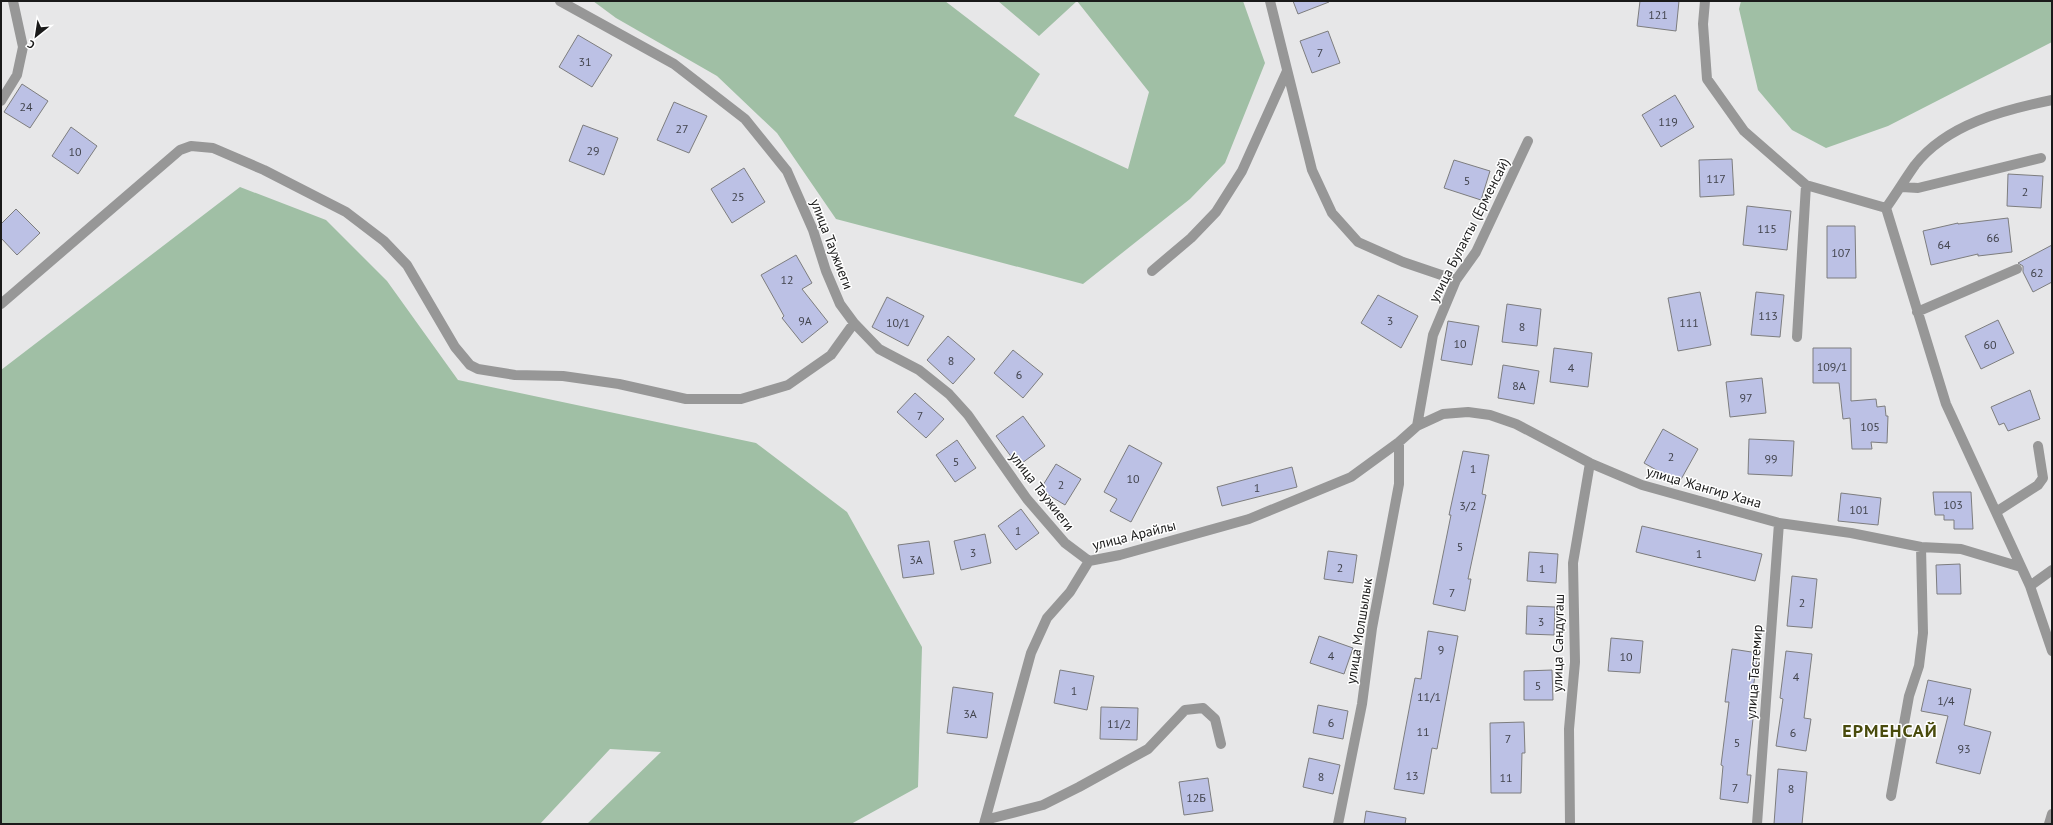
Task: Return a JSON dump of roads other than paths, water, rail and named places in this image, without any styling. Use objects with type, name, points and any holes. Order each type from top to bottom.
[{"type":"street","points":[[1,101],[17,75],[23,47],[13,1]]},
{"type":"street","name":"улица Таужиеги","points":[[560,1],[674,64],[746,119],[787,171],[813,230],[826,271],[840,304],[854,323],[879,349],[919,370],[949,394],[968,415],[1027,499],[1065,543],[1089,561]]},
{"type":"street","points":[[1270,1],[1312,170],[1332,213],[1358,242],[1403,262],[1456,280]]},
{"type":"street","points":[[1705,1],[1702,24],[1707,79],[1744,131],[1806,185],[1886,208]]},
{"type":"street","points":[[1152,271],[1191,238],[1216,212],[1242,171],[1287,71]]},
{"type":"street","points":[[1886,208],[1902,187],[1916,164],[1935,145],[1972,123],[2015,108],[2052,100]]},
{"type":"street","name":"улица Булакты (Ерменсай)","points":[[1417,426],[1433,335],[1456,280],[1476,252],[1528,141]]},
{"type":"street","points":[[1,304],[180,150],[191,146],[202,146],[213,148],[264,170],[346,212],[384,241],[407,265],[429,305],[462,356],[470,366],[478,369],[515,375],[564,376],[619,384],[686,399],[741,399],[788,385],[831,355],[854,323]]},
{"type":"street","points":[[1902,187],[1918,188],[2042,158]]},
{"type":"street","points":[[1797,337],[1806,185]]},
{"type":"street","points":[[1886,208],[1946,404],[2030,586],[2052,651]]},
{"type":"street","points":[[1917,312],[2017,269]]},
{"type":"street","name":"улица Жангир Хана","points":[[1399,442],[1417,426],[1443,414],[1468,412],[1490,415],[1516,424],[1590,463],[1642,485],[1779,523],[1850,533],[1921,547],[1961,549],[2021,567]]},
{"type":"street","name":"улица Арайлы","points":[[984,822],[1031,653],[1047,618],[1070,592],[1089,561],[1120,555],[1248,519],[1351,477],[1399,442]]},
{"type":"street","name":"улица Молшылык","points":[[1338,824],[1362,704],[1372,628],[1399,484],[1399,442]]},
{"type":"street","points":[[1996,512],[2038,485],[2043,478],[2038,446]]},
{"type":"street","name":"улица Сандугаш","points":[[1570,824],[1569,729],[1575,662],[1573,563],[1590,463]]},
{"type":"street","name":"улица Тастемир","points":[[1757,824],[1779,523]]},
{"type":"street","points":[[1891,796],[1909,696],[1919,666],[1923,633],[1921,547]]},
{"type":"street","points":[[2030,586],[2052,570]]},
{"type":"street","name":"улица Арайлы","points":[[984,822],[1043,805],[1148,750],[1185,710],[1203,708],[1215,719],[1221,744]]},
{"type":"street","points":[[2049,824],[2052,814]]},
{"type":"district","name":"ЕРМЕНСАЙ","points":[[1890,730]]}]
